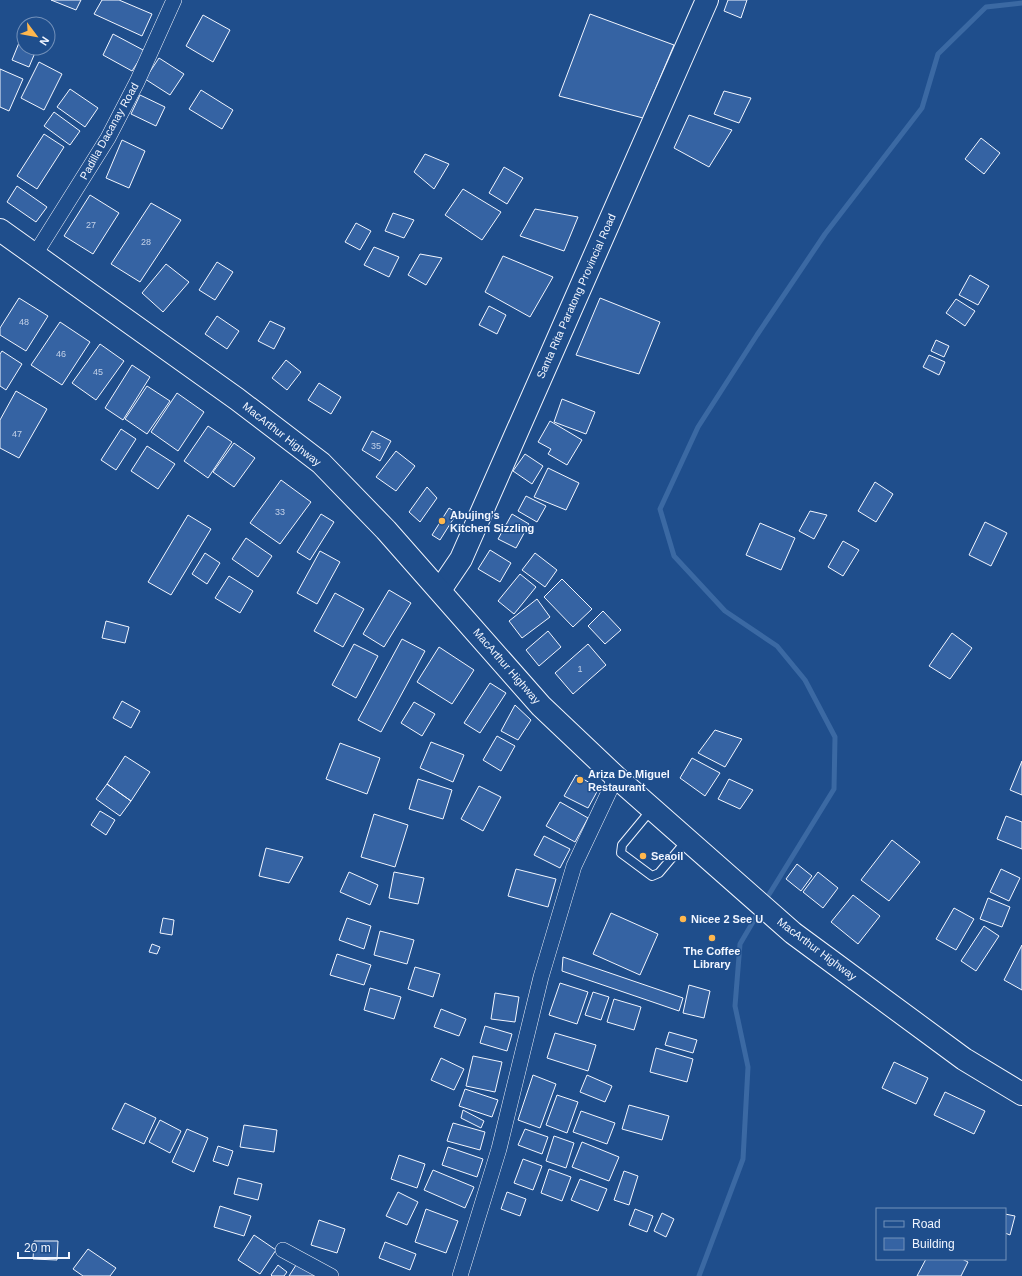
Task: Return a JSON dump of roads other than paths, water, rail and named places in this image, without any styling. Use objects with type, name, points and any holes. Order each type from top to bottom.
[{"type":"main road","name":"Santa Rita Paratong Provincial Road","points":[[440,590],[461,559],[707,0]]},
{"type":"main road","name":"MacArthur Highway","points":[[0,230],[34,256],[237,399],[321,463],[386,530],[541,706],[616,777],[793,933],[964,1059],[1022,1094]]},
{"type":"street","name":"Padilla Dacanay Road","points":[[34,256],[108,138],[137,82],[174,0]]},
{"type":"street","points":[[460,1276],[499,1149],[562,903],[574,866],[616,777]]},
{"type":"street","points":[[283,1250],[332,1276]]},
{"type":"lane","points":[[652,808],[622,845],[621,852],[652,876],[659,874],[687,840]]},
{"type":"waterway","points":[[765,901],[834,789],[835,737],[805,680],[777,646],[725,611],[674,556],[660,509],[698,427],[757,335],[825,234],[922,108],[938,54],[986,7],[1022,3]]},
{"type":"waterway","points":[[699,1276],[743,1159],[748,1067],[735,1006],[740,944],[760,910]]},
{"type":"place","name":"Abujing's Kitchen Sizzling","points":[[442,521]]},
{"type":"place","name":"Ariza De Miguel Restaurant","points":[[580,780]]},
{"type":"place","name":"Seaoil","points":[[643,856]]},
{"type":"place","name":"Nicee 2 See U","points":[[683,919]]},
{"type":"place","name":"The Coffee Library","points":[[712,938]]}]
